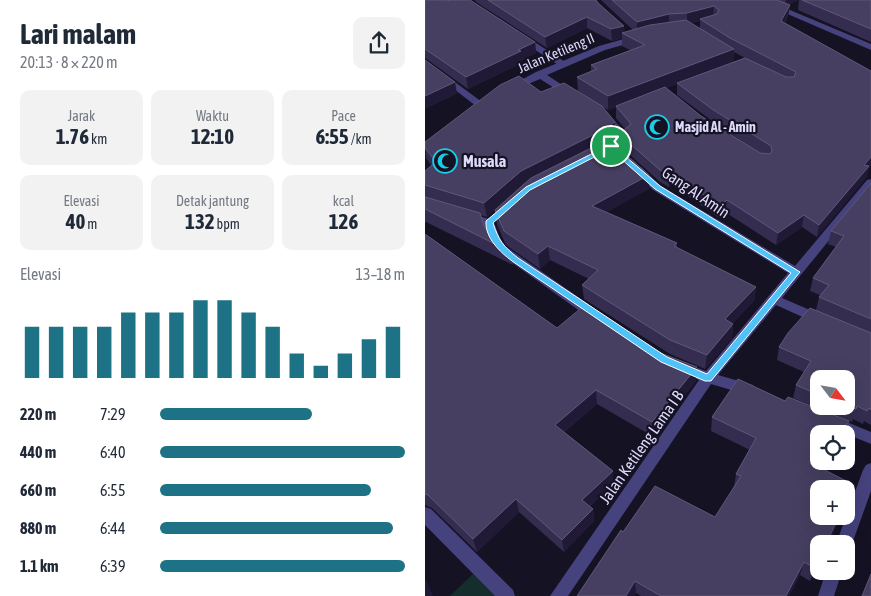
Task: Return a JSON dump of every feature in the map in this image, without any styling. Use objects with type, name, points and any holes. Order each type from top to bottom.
[{"type":"street","points":[[759,0],[790,9],[871,47]]},
{"type":"street","points":[[513,32],[563,64]]},
{"type":"street","name":"Jalan Ketileng II","points":[[503,92],[563,64],[636,37]]},
{"type":"street","points":[[425,63],[479,105]]},
{"type":"street","points":[[539,74],[581,100]]},
{"type":"street","points":[[588,158],[614,149],[624,136],[607,113]]},
{"type":"street","name":"Gang Al Amin","points":[[631,164],[657,188],[796,272]]},
{"type":"street","name":"Jalan Ketileng Lama I B","points":[[558,596],[708,378],[871,182]]},
{"type":"street","points":[[458,215],[492,220],[494,239],[501,248],[609,324]]},
{"type":"street","points":[[773,300],[835,327]]},
{"type":"street","points":[[673,364],[708,378],[764,395]]},
{"type":"street","points":[[817,416],[871,438]]},
{"type":"street","points":[[847,535],[871,470]]},
{"type":"street","points":[[425,514],[507,596]]},
{"type":"street","points":[[826,596],[831,580]]},
{"type":"green space","points":[[473,574],[495,596],[450,596]]},
{"type":"building","points":[[425,0],[470,0],[535,42],[518,50],[521,51],[466,77],[425,49]]},
{"type":"building","points":[[488,0],[596,0],[624,26],[611,29],[587,17],[545,37]]},
{"type":"building","points":[[612,0],[777,0],[790,5],[781,21],[871,71],[871,157],[864,165],[869,166],[819,225],[804,215],[778,233],[727,200],[720,206],[672,173],[669,175],[660,170],[619,134],[631,124],[616,106],[665,87],[701,116],[760,153],[770,154],[772,151],[771,146],[712,109],[677,83],[745,58],[786,77],[794,77],[796,72],[730,38],[700,19],[717,14],[719,10],[714,6],[637,22]]},
{"type":"building","points":[[802,0],[871,0],[871,29]]},
{"type":"building","points":[[686,20],[734,49],[608,96],[577,77],[597,69],[591,65],[645,45],[622,33],[650,25]]},
{"type":"building","points":[[425,60],[455,82],[425,96]]},
{"type":"building","points":[[519,76],[541,92],[564,83],[602,106],[615,122],[605,129],[521,171],[484,203],[425,185],[425,171],[436,162],[425,148],[425,142],[500,85]]},
{"type":"building","points":[[609,139],[649,175],[592,206],[677,243],[674,246],[756,287],[725,319],[733,324],[707,355],[670,340],[582,285],[598,270],[548,246],[538,254],[504,231],[495,210],[531,178]]},
{"type":"building","points":[[871,183],[871,319],[819,297],[829,285],[813,278],[844,236],[831,231]]},
{"type":"building","points":[[425,197],[480,213],[484,226],[493,239],[511,252],[425,209]]},
{"type":"building","points":[[425,234],[557,328],[586,304],[658,352],[697,367],[652,422],[596,390],[555,425],[613,471],[582,500],[593,509],[562,540],[516,499],[473,539],[425,494]]},
{"type":"building","points":[[810,308],[871,333],[871,410],[869,408],[867,411],[857,406],[855,409],[855,370],[810,370],[810,391],[796,385],[811,361],[779,347],[788,333]]},
{"type":"building","points":[[738,379],[785,401],[788,397],[810,406],[810,415],[834,415],[849,421],[847,425],[810,425],[810,470],[825,470],[844,480],[810,480],[810,525],[835,525],[830,535],[810,535],[810,565],[804,562],[786,596],[661,596],[635,581],[626,596],[577,596],[621,530],[623,532],[655,486],[715,517],[741,476],[736,474],[756,438],[712,417]]},
{"type":"building","points":[[871,574],[871,596],[862,596]]},
{"type":"place","name":"Masjid Al - Amin","points":[[657,127]]},
{"type":"place","name":"Musala","points":[[445,161]]},
{"type":"route","points":[[611,146],[657,188],[721,229],[796,272],[708,378],[664,360],[515,260],[494,239],[489,222],[528,188],[611,146]]}]
